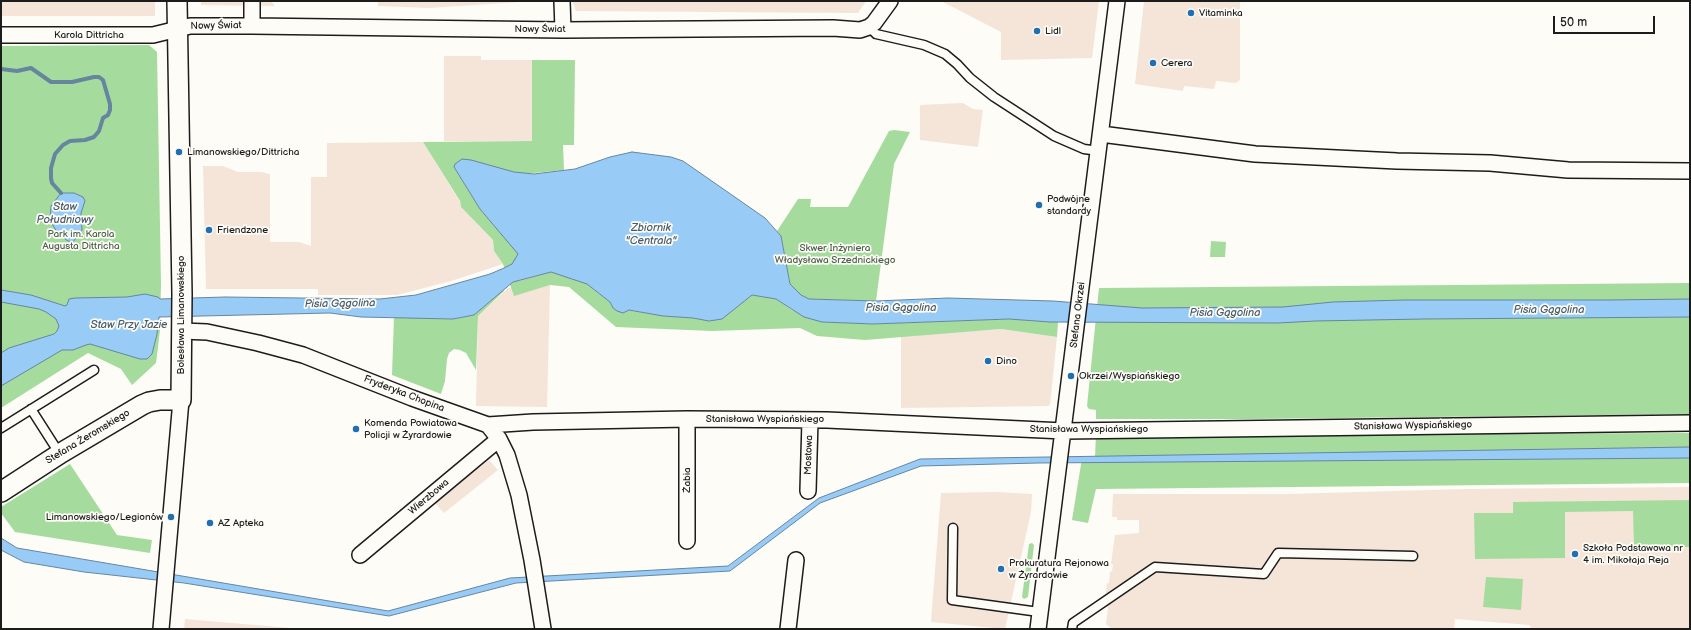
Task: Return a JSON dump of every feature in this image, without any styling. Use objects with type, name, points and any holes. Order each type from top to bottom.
[{"type":"street","name":"Bolesława Limanowskiego","points":[[161,629],[181,400],[182,294],[177,1]]},
{"type":"street","points":[[252,1],[252,26]]},
{"type":"street","points":[[562,1],[563,30]]},
{"type":"street","points":[[869,27],[890,1]]},
{"type":"street","name":"Stefana Okrzei","points":[[1038,629],[1081,297],[1117,1]]},
{"type":"street","name":"Nowy Świat","points":[[177,29],[190,26],[252,26],[563,30],[747,27],[833,28],[860,30],[869,27]]},
{"type":"street","name":"Karola Dittricha","points":[[1,35],[153,35],[177,29]]},
{"type":"street","points":[[1101,134],[1255,154],[1397,161],[1490,163],[1568,170],[1690,170]]},
{"type":"street","name":"Fryderyka Chopina","points":[[182,327],[258,343],[303,355],[412,398],[488,425]]},
{"type":"street","name":"Stefana Żeromskiego","points":[[1,492],[60,453],[142,405],[160,400],[181,400]]},
{"type":"street","name":"Stanisława Wyspiańskiego","points":[[488,425],[533,422],[687,419],[810,420],[1064,431],[1690,423]]},
{"type":"street","name":"Żabia","points":[[687,419],[687,541]]},
{"type":"street","name":"Mostowa","points":[[808,491],[810,420]]},
{"type":"street","points":[[488,425],[499,439],[507,455],[519,495],[532,560],[543,629]]},
{"type":"street","name":"Wierzbowa","points":[[360,555],[499,439]]},
{"type":"street","points":[[788,629],[796,560]]},
{"type":"lane","points":[[869,27],[876,34],[924,45],[945,54],[970,78],[994,97],[1054,136],[1084,149],[1098,151]]},
{"type":"lane","points":[[1,428],[94,370]]},
{"type":"lane","points":[[32,409],[54,445]]},
{"type":"lane","points":[[953,528],[952,600],[1039,612]]},
{"type":"lane","points":[[1072,629],[1073,623],[1155,567],[1264,574],[1278,553],[1413,556]]},
{"type":"shaded area","points":[[1,1],[155,1],[155,16],[1,16]]},
{"type":"shaded area","points":[[201,1],[271,1],[275,6],[201,5]]},
{"type":"shaded area","points":[[378,1],[535,1],[429,8],[378,6]]},
{"type":"shaded area","points":[[572,1],[866,1],[858,13],[576,11]]},
{"type":"shaded area","points":[[941,1],[1099,1],[1092,58],[1001,60],[1001,32]]},
{"type":"shaded area","points":[[1144,1],[1240,1],[1240,80],[1236,83],[1216,81],[1214,89],[1184,86],[1183,91],[1135,84]]},
{"type":"shaded area","points":[[444,56],[481,56],[481,60],[548,60],[532,141],[444,141]]},
{"type":"shaded area","points":[[963,103],[973,109],[983,110],[978,147],[920,140],[920,105]]},
{"type":"shaded area","points":[[423,142],[460,202],[461,207],[493,240],[494,251],[503,264],[451,281],[397,295],[318,295],[318,289],[206,289],[203,166],[223,166],[238,172],[261,172],[270,174],[270,242],[299,242],[311,246],[311,177],[327,177],[327,143]]},
{"type":"shaded area","points":[[550,285],[547,407],[476,406],[478,316],[507,289],[512,287],[514,295]]},
{"type":"shaded area","points":[[1001,329],[1057,337],[1050,405],[901,408],[901,336]]},
{"type":"shaded area","points":[[489,460],[498,470],[444,513],[434,502]]},
{"type":"shaded area","points":[[1690,487],[1690,629],[1531,629],[1530,625],[1455,619],[1454,629],[1112,629],[1106,624],[1108,609],[1105,599],[1107,583],[1109,583],[1110,572],[1112,571],[1113,564],[1111,564],[1115,535],[1139,533],[1139,520],[1117,520],[1117,517],[1112,517],[1113,494],[1288,494],[1465,489]]},
{"type":"shaded area","points":[[995,492],[1032,494],[1031,512],[1005,629],[931,622],[941,493]]},
{"type":"shaded area","points":[[185,619],[302,629],[184,629]]},
{"type":"green space","name":"Park im. Karola Augusta Dittricha","points":[[149,45],[157,52],[161,284],[160,330],[156,363],[132,385],[121,369],[88,353],[1,408],[1,46]]},
{"type":"green space","points":[[532,60],[575,60],[574,145],[563,145],[564,170],[524,174],[455,164],[454,167],[480,209],[516,250],[518,254],[518,281],[551,272],[557,273],[587,284],[610,302],[629,310],[663,316],[693,318],[709,321],[722,318],[752,295],[776,299],[792,310],[822,322],[873,324],[1009,319],[1058,322],[1057,337],[1001,329],[865,340],[817,336],[800,328],[712,331],[616,327],[569,287],[550,285],[514,296],[503,264],[494,251],[493,240],[461,207],[460,201],[423,142],[532,141]]},
{"type":"green space","name":"Skwer Inżyniera Władysława Srzednickiego","points":[[894,130],[910,132],[894,164],[876,301],[809,299],[801,295],[790,284],[781,236],[777,231],[798,199],[811,199],[810,207],[848,207],[889,131]]},
{"type":"green space","points":[[1211,241],[1226,242],[1225,257],[1210,257]]},
{"type":"green space","points":[[1690,283],[1690,414],[1252,419],[1096,419],[1096,410],[1089,409],[1087,406],[1099,288]]},
{"type":"green space","points":[[503,289],[504,291],[478,316],[476,370],[466,353],[454,349],[449,353],[447,359],[445,381],[441,394],[392,375],[394,317],[453,319],[474,315]]},
{"type":"green space","points":[[1690,433],[1690,483],[1096,489],[1088,523],[1072,520],[1082,458],[1095,457],[1096,435]]},
{"type":"green space","points":[[70,464],[117,535],[152,540],[150,553],[15,532],[1,513],[1,507]]},
{"type":"green space","points":[[1690,500],[1690,547],[1634,547],[1633,511],[1565,512],[1565,558],[1475,559],[1474,513],[1513,513],[1513,502]]},
{"type":"green space","points":[[1032,543],[1034,545],[1028,597],[1024,599],[1022,597],[1029,544]]},
{"type":"green space","points":[[1486,577],[1523,579],[1521,610],[1483,607]]},
{"type":"water","points":[[632,152],[671,157],[683,161],[765,218],[781,236],[790,284],[801,295],[809,299],[876,301],[948,298],[1053,301],[1142,308],[1283,307],[1333,302],[1404,300],[1690,299],[1690,317],[1424,319],[1278,323],[1050,322],[1009,319],[873,324],[822,322],[804,317],[776,299],[752,295],[722,319],[709,321],[693,318],[663,316],[629,310],[623,313],[613,308],[610,302],[587,284],[551,272],[513,282],[474,315],[453,319],[361,317],[330,313],[159,317],[152,354],[147,359],[140,359],[90,344],[73,350],[62,350],[1,386],[1,353],[9,348],[54,334],[59,326],[56,319],[39,309],[1,302],[1,290],[31,295],[65,306],[67,305],[69,299],[75,298],[127,297],[145,294],[158,297],[160,299],[225,297],[380,299],[416,295],[490,274],[512,264],[518,254],[480,209],[454,167],[455,164],[462,159],[471,160],[514,172],[534,174],[575,169],[610,157]]},
{"type":"water","name":"Staw Południowy","points":[[61,193],[74,193],[83,197],[85,201],[81,213],[82,230],[73,242],[65,239],[55,229],[50,220],[51,206]]},
{"type":"water","points":[[1690,447],[1690,458],[1038,463],[921,466],[820,503],[730,571],[516,583],[389,616],[184,583],[84,572],[24,562],[1,550],[1,538],[17,548],[388,611],[510,578],[728,566],[819,498],[920,459]]},
{"type":"waterway","points":[[1,69],[17,71],[31,68],[51,82],[72,82],[94,77],[99,77],[103,80],[110,104],[110,110],[108,115],[103,118],[99,131],[94,137],[85,140],[70,141],[63,145],[55,154],[51,168],[51,178],[52,183],[61,193]]},
{"type":"place","name":"Vitaminka","points":[[1191,13]]},
{"type":"place","name":"Lidl","points":[[1037,31]]},
{"type":"place","name":"Cerera","points":[[1153,63]]},
{"type":"place","name":"Limanowskiego/Dittricha","points":[[179,152]]},
{"type":"place","name":"Podwójne standardy","points":[[1039,205]]},
{"type":"place","name":"Friendzone","points":[[209,230]]},
{"type":"place","name":"Dino","points":[[988,361]]},
{"type":"place","name":"Okrzei/Wyspiańskiego","points":[[1071,376]]},
{"type":"place","name":"Komenda Powiatowa Policji w Żyrardowie","points":[[356,429]]},
{"type":"place","name":"Limanowskiego/Legionów","points":[[171,517]]},
{"type":"place","name":"AZ Apteka","points":[[210,523]]},
{"type":"place","name":"Szkoła Podstawowa nr 4 im. Mikołaja Reja","points":[[1575,554]]},
{"type":"place","name":"Prokuratura Rejonowa w Żyrardowie","points":[[1001,569]]},
{"type":"water label","name":"Zbiornik \"Centrala\"","points":[[651,234]]},
{"type":"water label","name":"Pisia Gągolina","points":[[340,304]]},
{"type":"water label","name":"Pisia Gągolina","points":[[901,308]]},
{"type":"water label","name":"Pisia Gągolina","points":[[1549,310]]},
{"type":"water label","name":"Pisia Gągolina","points":[[1225,313]]},
{"type":"water label","name":"Staw Przy Jazie","points":[[129,325]]}]
